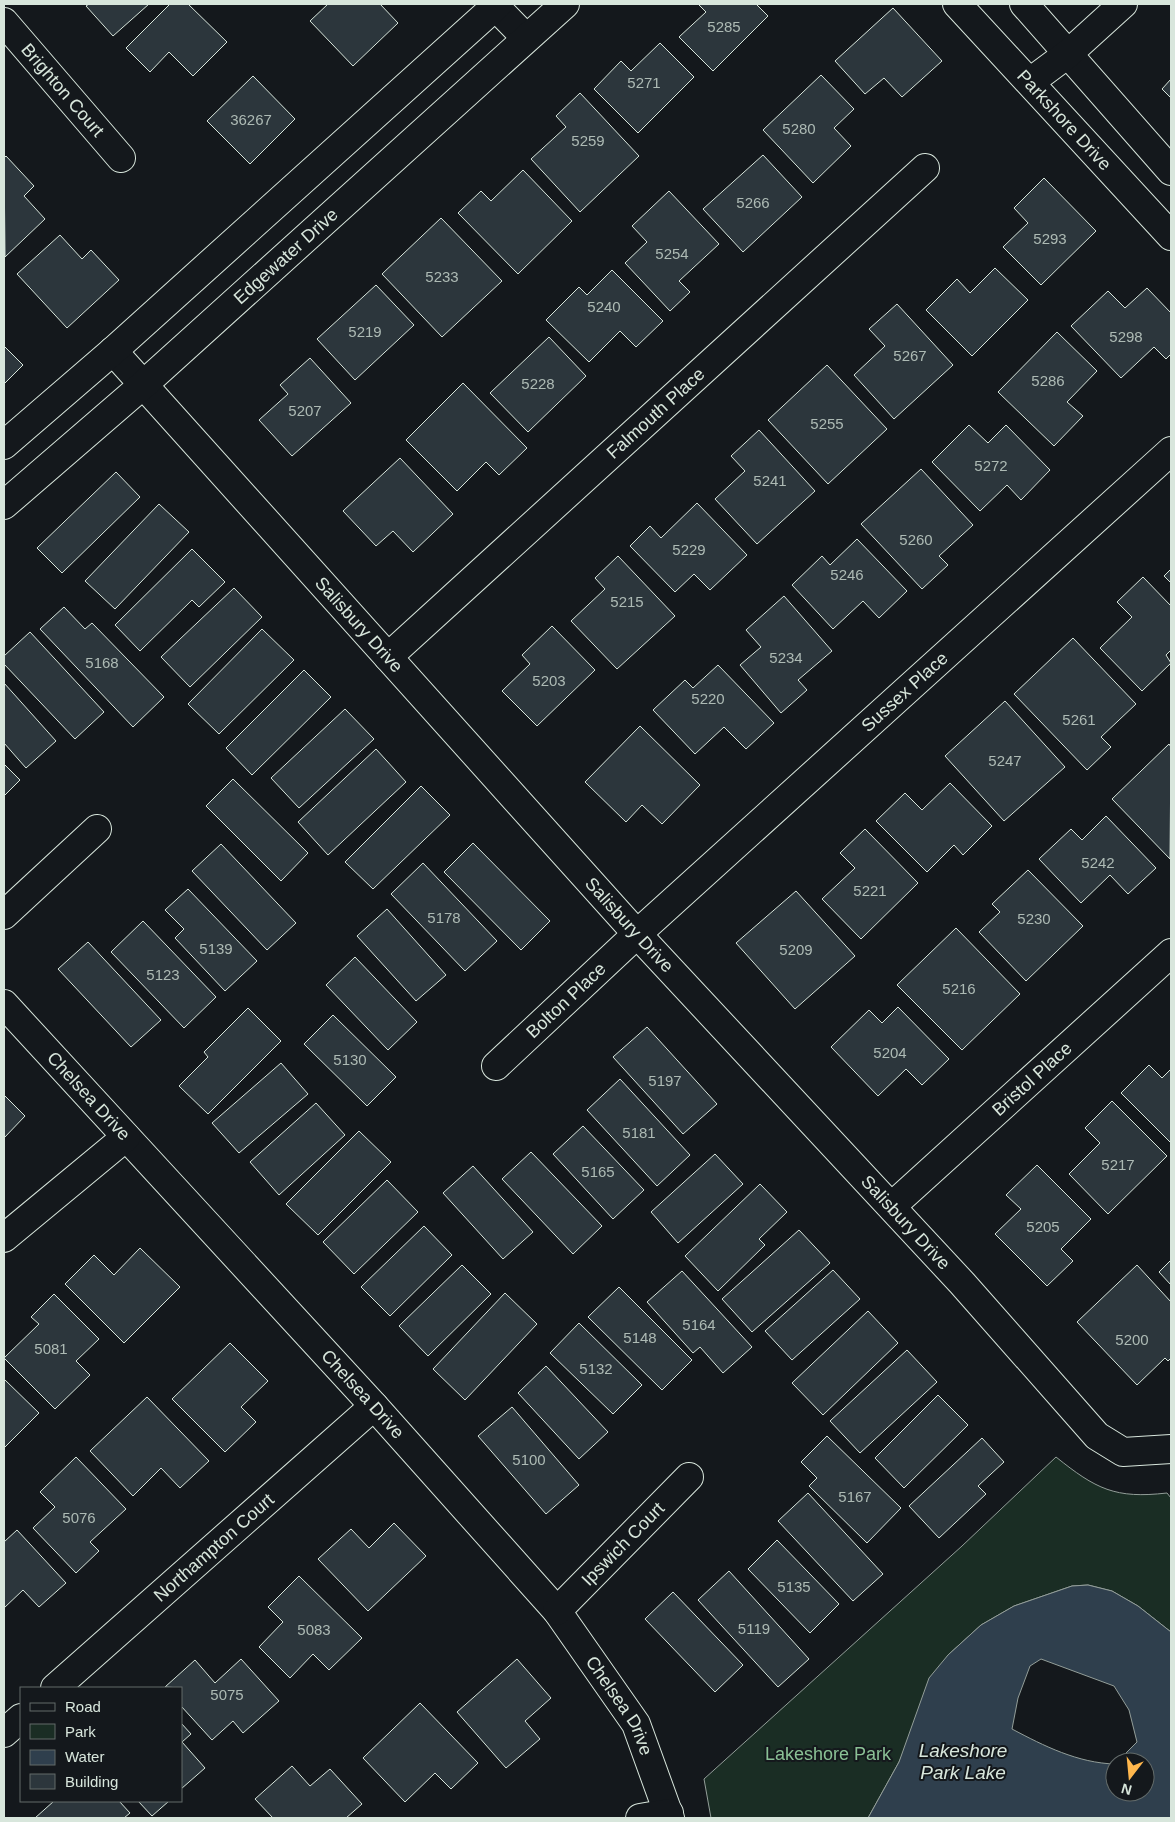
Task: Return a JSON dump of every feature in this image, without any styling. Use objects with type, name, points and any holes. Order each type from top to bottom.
[{"type":"street","points":[[4,445],[113,351],[496,4],[526,38]]},
{"type":"street","name":"Edgewater Drive","points":[[4,505],[143,385],[565,4]]},
{"type":"street","name":"Parkshore Drive","points":[[957,4],[1171,236]]},
{"type":"street","points":[[1024,4],[1171,171]]},
{"type":"street","points":[[1030,82],[1069,53],[1123,4]]},
{"type":"street","name":"Brighton Court","points":[[4,22],[121,158]]},
{"type":"street","name":"Falmouth Place","points":[[388,657],[925,168]]},
{"type":"street","name":"Salisbury Drive","points":[[113,351],[637,934],[892,1206],[1097,1436],[1123,1452],[1171,1449]]},
{"type":"street","name":"Sussex Place","points":[[637,934],[1171,451]]},
{"type":"street","points":[[4,915],[98,829]]},
{"type":"street","name":"Bolton Place","points":[[496,1066],[637,934]]},
{"type":"street","name":"Bristol Place","points":[[892,1206],[1171,953]]},
{"type":"street","name":"Chelsea Drive","points":[[4,1004],[374,1406],[557,1611],[636,1724],[670,1815]]},
{"type":"street","points":[[4,1238],[126,1137]]},
{"type":"street","name":"Northampton Court","points":[[55,1687],[374,1406]]},
{"type":"street","name":"Ipswich Court","points":[[557,1611],[689,1477]]},
{"type":"street","points":[[4,1733],[20,1719]]},
{"type":"street","points":[[640,1818],[670,1815]]},
{"type":"green space","name":"Lakeshore Park","points":[[1056,1457],[1083,1477],[1107,1489],[1133,1494],[1167,1493],[1171,1498],[1171,1632],[1138,1606],[1112,1591],[1088,1585],[1072,1586],[1014,1606],[981,1625],[948,1655],[899,1762],[868,1818],[711,1818],[704,1779],[962,1546]]},
{"type":"water","name":"Lakeshore Park Lake","points":[[1088,1585],[1112,1591],[1138,1606],[1171,1632],[1171,1818],[868,1818],[899,1762],[929,1678],[948,1655],[981,1625],[1014,1606],[1072,1586]],"holes":[[[1041,1659],[1114,1686],[1129,1710],[1137,1742],[1127,1752],[1155,1752],[1155,1802],[1105,1802],[1105,1763],[1075,1757],[1012,1729],[1018,1698],[1030,1666]]]},
{"type":"building","points":[[89,4],[149,4],[113,36],[86,6]]},
{"type":"building","points":[[170,4],[188,4],[227,42],[193,76],[169,52],[150,72],[126,48]]},
{"type":"building","points":[[328,4],[380,4],[398,23],[353,66],[310,21]]},
{"type":"building","points":[[698,4],[756,4],[768,16],[713,71],[679,37],[706,12]]},
{"type":"building","points":[[893,8],[942,61],[902,97],[884,78],[865,94],[835,61]]},
{"type":"building","points":[[660,43],[694,77],[638,133],[594,89],[621,61],[631,71]]},
{"type":"building","points":[[821,75],[854,109],[834,128],[851,146],[813,183],[763,130]]},
{"type":"building","points":[[253,76],[295,119],[250,164],[207,121]]},
{"type":"building","points":[[1171,79],[1171,98],[1162,89]]},
{"type":"building","points":[[580,93],[639,156],[580,212],[531,159],[566,127],[556,116]]},
{"type":"building","points":[[763,155],[802,197],[743,252],[703,209]]},
{"type":"building","points":[[6,156],[34,186],[24,196],[45,219],[5,257],[4,158]]},
{"type":"building","points":[[523,170],[572,221],[518,274],[458,213],[481,191],[491,201]]},
{"type":"building","points":[[1044,178],[1096,231],[1041,285],[1003,247],[1028,223],[1014,208]]},
{"type":"building","points":[[669,191],[719,244],[679,281],[690,292],[670,311],[625,263],[647,242],[632,226]]},
{"type":"building","points":[[441,218],[502,281],[442,337],[382,274]]},
{"type":"building","points":[[60,235],[82,259],[91,250],[119,280],[67,328],[17,274]]},
{"type":"building","points":[[995,268],[1028,300],[972,356],[926,310],[957,279],[970,293]]},
{"type":"building","points":[[612,270],[663,321],[636,347],[620,331],[589,362],[546,320],[579,287],[587,295]]},
{"type":"building","points":[[376,285],[414,325],[355,380],[317,339]]},
{"type":"building","points":[[1147,288],[1171,313],[1171,354],[1166,359],[1154,347],[1121,378],[1071,326],[1108,291],[1125,308]]},
{"type":"building","points":[[897,304],[953,365],[894,419],[854,375],[885,346],[869,329]]},
{"type":"building","points":[[1057,332],[1097,371],[1067,402],[1083,416],[1054,446],[998,392]]},
{"type":"building","points":[[549,337],[586,376],[528,432],[490,393]]},
{"type":"building","points":[[4,346],[23,365],[4,384]]},
{"type":"building","points":[[310,358],[351,403],[292,456],[259,420],[288,394],[280,385]]},
{"type":"building","points":[[827,365],[887,429],[828,484],[768,420]]},
{"type":"building","points":[[463,383],[527,448],[499,475],[486,462],[457,491],[406,440]]},
{"type":"building","points":[[969,425],[988,443],[1006,425],[1050,470],[1021,500],[1007,485],[980,511],[932,462]]},
{"type":"building","points":[[759,430],[815,491],[757,544],[715,499],[745,471],[731,456]]},
{"type":"building","points":[[400,458],[453,514],[413,552],[393,531],[376,546],[343,511]]},
{"type":"building","points":[[921,469],[973,525],[939,556],[948,565],[922,589],[861,524]]},
{"type":"building","points":[[116,472],[140,497],[62,573],[37,548]]},
{"type":"building","points":[[697,503],[747,555],[710,590],[694,574],[675,592],[630,546],[650,526],[661,538]]},
{"type":"building","points":[[159,504],[189,532],[115,609],[85,581]]},
{"type":"building","points":[[857,539],[907,591],[879,618],[863,601],[833,629],[792,585],[822,556],[830,565]]},
{"type":"building","points":[[192,549],[225,582],[199,607],[192,600],[140,651],[115,625]]},
{"type":"building","points":[[618,556],[675,616],[617,669],[571,621],[605,589],[595,578]]},
{"type":"building","points":[[1171,569],[1171,583],[1164,576]]},
{"type":"building","points":[[1143,577],[1171,606],[1171,650],[1166,655],[1171,663],[1142,691],[1100,648],[1132,617],[1117,602]]},
{"type":"building","points":[[234,588],[262,617],[190,687],[161,657]]},
{"type":"building","points":[[784,596],[832,651],[798,680],[807,690],[781,713],[740,665],[761,647],[746,630]]},
{"type":"building","points":[[64,607],[85,629],[92,623],[164,697],[133,727],[40,629]]},
{"type":"building","points":[[552,626],[595,670],[537,726],[502,691],[530,664],[522,655]]},
{"type":"building","points":[[262,629],[294,660],[219,734],[188,704]]},
{"type":"building","points":[[30,632],[104,712],[75,739],[4,664],[4,656]]},
{"type":"building","points":[[1073,638],[1136,704],[1101,737],[1111,747],[1087,770],[1014,694]]},
{"type":"building","points":[[718,665],[774,723],[746,749],[724,727],[695,754],[653,710],[685,680],[693,688]]},
{"type":"building","points":[[304,670],[331,697],[252,775],[226,748]]},
{"type":"building","points":[[4,683],[56,741],[26,768],[4,743]]},
{"type":"building","points":[[1005,701],[1065,767],[1004,821],[945,756]]},
{"type":"building","points":[[345,709],[374,739],[299,808],[271,778]]},
{"type":"building","points":[[640,726],[700,785],[662,824],[642,805],[626,822],[585,782]]},
{"type":"building","points":[[1169,744],[1171,747],[1170,859],[1112,799]]},
{"type":"building","points":[[376,749],[406,782],[328,855],[298,822]]},
{"type":"building","points":[[4,764],[20,780],[4,796]]},
{"type":"building","points":[[233,779],[308,853],[281,881],[206,806]]},
{"type":"building","points":[[950,783],[992,826],[963,855],[954,845],[927,872],[876,821],[905,793],[922,810]]},
{"type":"building","points":[[421,786],[450,815],[373,889],[345,862]]},
{"type":"building","points":[[1106,816],[1156,868],[1128,894],[1110,875],[1081,903],[1039,859],[1071,829],[1082,840]]},
{"type":"building","points":[[865,829],[918,883],[861,939],[822,899],[855,868],[840,853]]},
{"type":"building","points":[[473,843],[550,921],[521,950],[444,872]]},
{"type":"building","points":[[221,844],[296,923],[267,950],[192,871]]},
{"type":"building","points":[[423,863],[497,941],[465,971],[391,894]]},
{"type":"building","points":[[1028,870],[1083,926],[1026,981],[979,932],[1000,912],[992,904]]},
{"type":"building","points":[[188,889],[257,961],[225,991],[175,938],[184,929],[165,910]]},
{"type":"building","points":[[796,891],[855,956],[795,1009],[736,943]]},
{"type":"building","points":[[387,909],[446,975],[416,1001],[357,936]]},
{"type":"building","points":[[143,921],[216,997],[184,1028],[111,952]]},
{"type":"building","points":[[956,928],[1020,994],[962,1050],[897,985]]},
{"type":"building","points":[[88,942],[161,1020],[131,1047],[58,969]]},
{"type":"building","points":[[355,957],[417,1022],[388,1050],[326,985]]},
{"type":"building","points":[[898,1007],[949,1059],[922,1085],[906,1069],[878,1096],[831,1047],[869,1010],[882,1023]]},
{"type":"building","points":[[248,1008],[281,1041],[208,1114],[179,1086],[208,1057],[204,1052]]},
{"type":"building","points":[[333,1015],[396,1077],[367,1106],[304,1044]]},
{"type":"building","points":[[647,1027],[717,1104],[683,1134],[613,1057]]},
{"type":"building","points":[[281,1063],[308,1094],[239,1153],[212,1123]]},
{"type":"building","points":[[1149,1065],[1162,1078],[1171,1069],[1171,1143],[1121,1093]]},
{"type":"building","points":[[620,1079],[690,1155],[657,1186],[587,1110]]},
{"type":"building","points":[[4,1095],[25,1116],[4,1138]]},
{"type":"building","points":[[1112,1101],[1167,1156],[1108,1214],[1069,1174],[1100,1143],[1085,1128]]},
{"type":"building","points":[[316,1103],[345,1135],[279,1195],[250,1162]]},
{"type":"building","points":[[583,1126],[644,1190],[613,1219],[553,1154]]},
{"type":"building","points":[[359,1131],[391,1162],[318,1235],[286,1204]]},
{"type":"building","points":[[531,1152],[602,1226],[573,1254],[502,1179]]},
{"type":"building","points":[[715,1154],[743,1184],[678,1243],[651,1212]]},
{"type":"building","points":[[1037,1165],[1091,1219],[1061,1249],[1073,1261],[1047,1286],[995,1234],[1021,1209],[1006,1195]]},
{"type":"building","points":[[473,1166],[533,1232],[503,1259],[443,1193]]},
{"type":"building","points":[[387,1180],[418,1212],[354,1274],[323,1242]]},
{"type":"building","points":[[760,1184],[787,1212],[759,1239],[765,1245],[718,1291],[685,1256]]},
{"type":"building","points":[[424,1226],[452,1255],[390,1316],[361,1287]]},
{"type":"building","points":[[799,1230],[830,1263],[752,1332],[722,1299]]},
{"type":"building","points":[[140,1248],[180,1287],[124,1343],[65,1284],[94,1255],[114,1275]]},
{"type":"building","points":[[1171,1260],[1171,1285],[1159,1272]]},
{"type":"building","points":[[462,1265],[491,1294],[428,1356],[399,1326]]},
{"type":"building","points":[[1137,1265],[1171,1302],[1171,1358],[1168,1361],[1165,1358],[1137,1385],[1077,1322]]},
{"type":"building","points":[[833,1270],[860,1299],[792,1360],[765,1331]]},
{"type":"building","points":[[682,1271],[752,1347],[723,1373],[700,1347],[693,1353],[647,1302]]},
{"type":"building","points":[[619,1287],[692,1360],[662,1390],[588,1317]]},
{"type":"building","points":[[505,1293],[537,1324],[465,1400],[433,1369]]},
{"type":"building","points":[[54,1294],[99,1339],[76,1361],[90,1375],[55,1409],[4,1358],[39,1324],[31,1317]]},
{"type":"building","points":[[868,1311],[898,1343],[823,1415],[792,1383]]},
{"type":"building","points":[[579,1323],[642,1385],[613,1414],[550,1353]]},
{"type":"building","points":[[230,1343],[268,1381],[241,1407],[256,1422],[225,1452],[172,1399]]},
{"type":"building","points":[[907,1350],[937,1382],[860,1453],[830,1421]]},
{"type":"building","points":[[546,1366],[608,1432],[579,1459],[518,1393]]},
{"type":"building","points":[[4,1379],[39,1413],[4,1448]]},
{"type":"building","points":[[938,1395],[968,1425],[904,1488],[875,1458]]},
{"type":"building","points":[[147,1397],[209,1461],[180,1488],[161,1468],[133,1496],[90,1451]]},
{"type":"building","points":[[512,1407],[579,1485],[546,1514],[478,1436]]},
{"type":"building","points":[[827,1436],[901,1508],[867,1543],[809,1486],[817,1478],[801,1462]]},
{"type":"building","points":[[982,1438],[1004,1462],[978,1486],[986,1494],[939,1538],[909,1506]]},
{"type":"building","points":[[76,1457],[126,1509],[90,1542],[99,1551],[76,1573],[33,1528],[55,1507],[40,1492]]},
{"type":"building","points":[[808,1493],[883,1574],[853,1601],[778,1521]]},
{"type":"building","points":[[394,1523],[426,1556],[368,1611],[318,1559],[351,1529],[369,1548]]},
{"type":"building","points":[[17,1530],[66,1583],[39,1607],[23,1590],[4,1608],[4,1542]]},
{"type":"building","points":[[777,1540],[839,1604],[810,1633],[748,1569]]},
{"type":"building","points":[[729,1571],[809,1659],[778,1687],[698,1600]]},
{"type":"building","points":[[299,1576],[362,1638],[329,1670],[313,1654],[290,1678],[259,1647],[283,1622],[268,1607]]},
{"type":"building","points":[[673,1592],[743,1665],[715,1692],[645,1619]]},
{"type":"building","points":[[241,1659],[279,1701],[243,1733],[233,1721],[212,1740],[182,1707],[182,1687],[165,1687],[195,1660],[215,1683]]},
{"type":"building","points":[[517,1659],[551,1698],[525,1721],[540,1739],[506,1768],[457,1712]]},
{"type":"building","points":[[420,1703],[478,1763],[451,1789],[435,1773],[405,1802],[363,1758]]},
{"type":"building","points":[[182,1724],[191,1734],[182,1742]]},
{"type":"building","points":[[182,1742],[205,1768],[182,1788]]},
{"type":"building","points":[[292,1766],[310,1786],[330,1769],[362,1804],[346,1818],[273,1818],[255,1799]]},
{"type":"building","points":[[53,1802],[120,1802],[130,1813],[124,1818],[35,1818]]},
{"type":"building","points":[[139,1802],[168,1802],[152,1816]]}]
